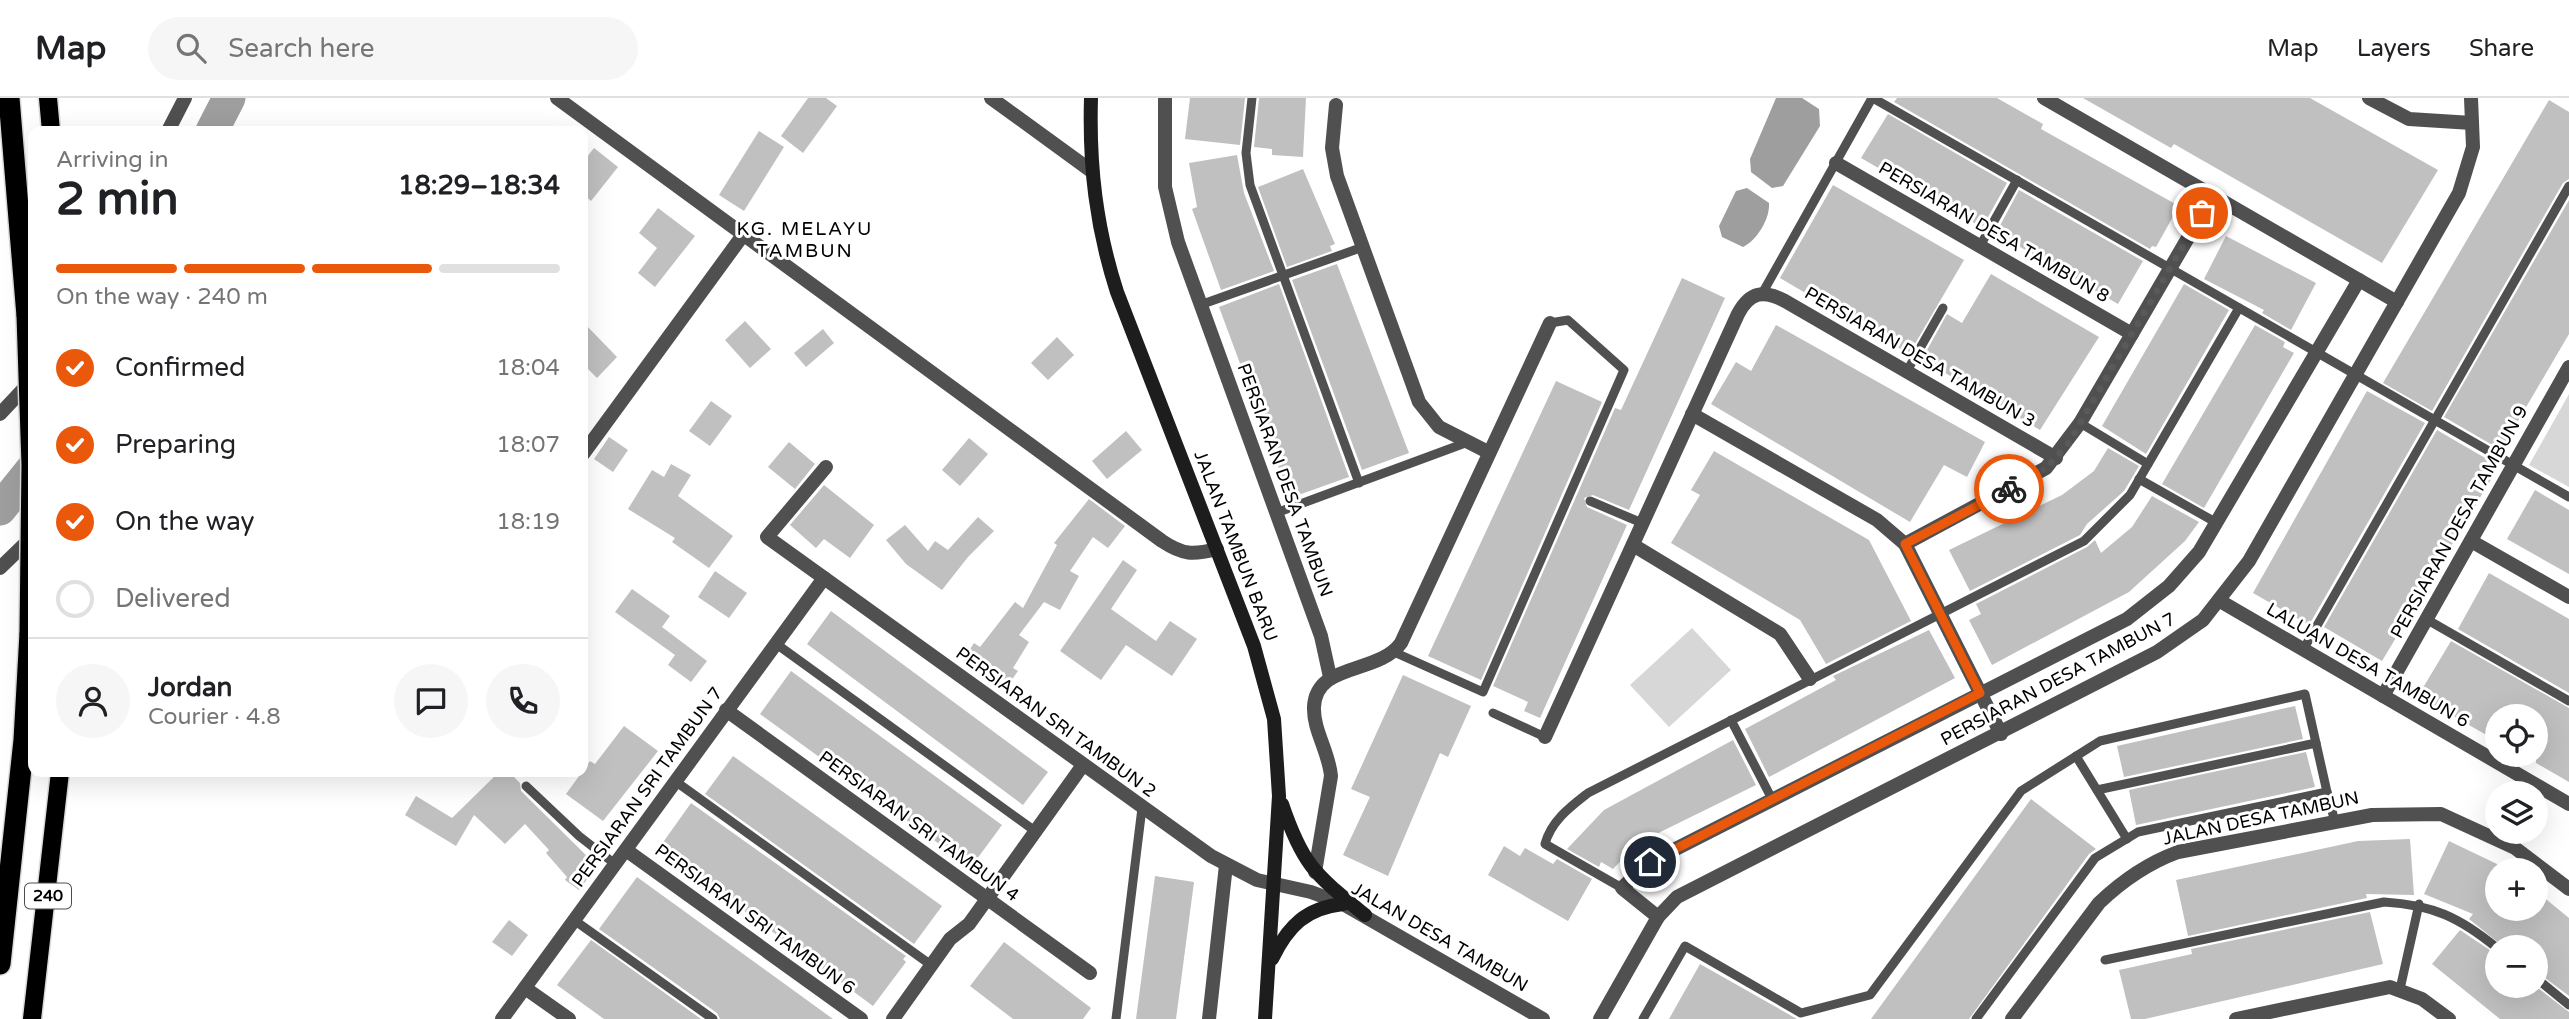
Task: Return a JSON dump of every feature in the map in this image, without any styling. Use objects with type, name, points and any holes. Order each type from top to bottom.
[{"type":"highway","points":[[9,98],[28,348]]},
{"type":"highway","points":[[0,964],[23,752],[28,668]]},
{"type":"main road","points":[[48,98],[51,126]]},
{"type":"main road","name":"JALAN TAMBUN BARU","points":[[1091,98],[1090,170],[1102,247],[1266,684],[1278,752],[1279,796],[1265,1019]]},
{"type":"main road","name":"240","points":[[32,1019],[59,777]]},
{"type":"main road","points":[[1279,796],[1301,855],[1315,872],[1365,915]]},
{"type":"main road","points":[[1269,966],[1286,932],[1295,922],[1318,908],[1343,904]]},
{"type":"street","points":[[171,126],[186,98]]},
{"type":"street","points":[[556,98],[1162,541],[1180,553],[1192,555],[1217,549]]},
{"type":"street","points":[[991,98],[1090,170]]},
{"type":"street","name":"PERSIARAN DESA TAMBUN","points":[[1165,98],[1165,187],[1178,242],[1321,636],[1330,677]]},
{"type":"street","points":[[2044,98],[2397,302]]},
{"type":"street","points":[[2369,98],[2409,119],[2472,123]]},
{"type":"street","name":"PERSIARAN DESA TAMBUN 7","points":[[1600,1019],[1658,917],[1677,897],[2001,734],[2157,652],[2184,635],[2220,601],[2249,561],[2459,193],[2473,147],[2471,98]]},
{"type":"street","points":[[1332,102],[1333,162],[1419,402],[1439,427],[1488,452]]},
{"type":"street","name":"PERSIARAN DESA TAMBUN 8","points":[[1836,163],[2132,334]]},
{"type":"street","points":[[1905,544],[2034,477],[2056,458],[2080,423],[2213,195]]},
{"type":"street","points":[[588,447],[743,235]]},
{"type":"street","name":"PERSIARAN DESA TAMBUN 7","points":[[1622,888],[1650,862],[2135,613],[2186,569],[2217,523],[2358,280]]},
{"type":"street","points":[[1545,737],[1743,304],[1749,297],[1763,292]]},
{"type":"street","name":"PERSIARAN DESA TAMBUN 3","points":[[1763,292],[1786,301],[2056,458]]},
{"type":"street","points":[[1315,872],[1331,776],[1314,707],[1317,694],[1330,677],[1374,664],[1394,652],[1550,323]]},
{"type":"street","name":"PERSIARAN DESA TAMBUN 9","points":[[2383,696],[2569,367]]},
{"type":"street","points":[[0,414],[28,384]]},
{"type":"street","points":[[1692,414],[1877,520],[1905,544],[2001,734]]},
{"type":"street","name":"PERSIARAN SRI TAMBUN 2","points":[[826,467],[767,537],[1142,808],[1226,865],[1274,884]]},
{"type":"street","points":[[0,568],[28,541]]},
{"type":"street","points":[[2470,541],[2569,597]]},
{"type":"street","points":[[1633,545],[1774,629],[1790,645],[1810,678]]},
{"type":"street","name":"PERSIARAN SRI TAMBUN 7","points":[[502,1019],[824,578]]},
{"type":"street","name":"LALUAN DESA TAMBUN 6","points":[[2220,601],[2569,804]]},
{"type":"street","name":"PERSIARAN SRI TAMBUN 4","points":[[726,710],[1090,973]]},
{"type":"street","points":[[894,1019],[950,939],[969,924],[987,900],[1083,765]]},
{"type":"street","name":"JALAN DESA TAMBUN","points":[[2012,1019],[2099,903],[2116,887],[2158,860],[2178,852],[2372,815],[2441,814],[2515,848],[2569,889]]},
{"type":"street","name":"PERSIARAN SRI TAMBUN 6","points":[[626,850],[861,1019]]},
{"type":"street","points":[[1209,1019],[1226,865]]},
{"type":"street","name":"JALAN DESA TAMBUN","points":[[1274,884],[1319,894],[1343,904],[1544,1019]]},
{"type":"street","points":[[1622,888],[1658,917]]},
{"type":"street","points":[[525,988],[569,1019]]},
{"type":"street","points":[[2236,1019],[2379,988],[2400,989],[2422,999],[2449,1019]]},
{"type":"lane","points":[[1252,98],[1246,153],[1250,185],[1359,483]]},
{"type":"lane","points":[[1763,292],[1872,98],[2569,497]]},
{"type":"lane","points":[[1980,246],[2017,180]]},
{"type":"lane","points":[[2303,650],[2569,186]]},
{"type":"lane","points":[[1200,305],[1363,247]]},
{"type":"lane","points":[[1907,371],[1943,308]]},
{"type":"lane","points":[[1622,888],[1545,844],[1548,834],[1564,811],[1588,793],[2084,541],[2120,506],[2139,479],[2239,308]]},
{"type":"lane","points":[[1394,652],[1483,692],[1624,370],[1568,320],[1550,323]]},
{"type":"lane","points":[[2080,423],[2148,464]]},
{"type":"lane","points":[[1276,513],[1468,442]]},
{"type":"lane","points":[[2139,479],[2217,523]]},
{"type":"lane","points":[[1590,501],[1642,523]]},
{"type":"lane","points":[[2426,619],[2569,701]]},
{"type":"lane","points":[[775,643],[1035,831]]},
{"type":"lane","points":[[1643,1019],[1685,946],[1801,1013],[1870,995],[2021,791],[2100,741],[2305,694],[2335,822]]},
{"type":"lane","points":[[1493,713],[1545,737]]},
{"type":"lane","points":[[1731,720],[1772,799]]},
{"type":"lane","points":[[2096,790],[2316,743]]},
{"type":"lane","points":[[2076,756],[2127,839]]},
{"type":"lane","points":[[675,781],[931,965]]},
{"type":"lane","points":[[526,786],[579,836],[615,864]]},
{"type":"lane","points":[[1976,1019],[2095,858],[2138,832],[2327,792]]},
{"type":"lane","points":[[1116,1019],[1142,808]]},
{"type":"lane","points":[[2105,960],[2369,903],[2419,904],[2458,918],[2485,939]]},
{"type":"lane","points":[[2400,989],[2419,904]]},
{"type":"lane","points":[[574,920],[713,1019]]},
{"type":"lane","points":[[2548,987],[2569,1004]]},
{"type":"shaded area","points":[[1776,98],[1802,98],[1819,109],[1820,126],[1783,186],[1772,188],[1751,172],[1750,159]]},
{"type":"shaded area","points":[[1747,188],[1769,203],[1769,209],[1762,228],[1743,247],[1722,237],[1719,226],[1736,191]]},
{"type":"shaded area","points":[[2569,394],[2569,487],[2529,465]]},
{"type":"shaded area","points":[[1692,628],[1731,670],[1669,727],[1630,685]]},
{"type":"building","points":[[808,98],[826,98],[837,106],[803,153],[781,136]]},
{"type":"building","points":[[1190,98],[1245,98],[1240,145],[1185,139]]},
{"type":"building","points":[[1259,98],[1306,98],[1303,157],[1272,155],[1272,149],[1254,147]]},
{"type":"building","points":[[1897,98],[1997,98],[2043,124],[2041,129],[2179,206],[2156,247],[2152,246],[2150,249],[1894,102]]},
{"type":"building","points":[[2083,98],[2310,98],[2438,170],[2382,263],[2174,144],[2171,148]]},
{"type":"building","points":[[2549,100],[2569,112],[2569,179],[2563,183],[2432,411],[2383,383]]},
{"type":"building","points":[[1888,114],[2007,183],[1983,226],[1861,158]]},
{"type":"building","points":[[759,131],[784,147],[744,211],[719,195]]},
{"type":"building","points":[[594,148],[618,167],[591,201],[588,198],[588,156]]},
{"type":"building","points":[[1237,155],[1244,193],[1274,271],[1221,290],[1192,209],[1197,207],[1189,163]]},
{"type":"building","points":[[1303,169],[1335,244],[1330,246],[1332,251],[1287,267],[1258,187]]},
{"type":"building","points":[[1833,185],[1964,260],[1909,354],[1780,278]]},
{"type":"building","points":[[2019,190],[2143,261],[2118,304],[1996,233]]},
{"type":"building","points":[[2569,200],[2569,334],[2501,450],[2444,417]]},
{"type":"building","points":[[658,208],[695,236],[655,287],[638,273],[657,248],[639,233]]},
{"type":"building","points":[[2226,236],[2316,283],[2291,330],[2262,313],[2264,310],[2204,279]]},
{"type":"building","points":[[1337,264],[1409,453],[1362,470],[1292,280]]},
{"type":"building","points":[[1991,274],[2099,337],[2040,430],[1922,359],[1947,314],[1962,323]]},
{"type":"building","points":[[1682,278],[1725,298],[1629,510],[1593,495],[1584,498],[1587,507],[1627,525],[1540,718],[1524,711],[1528,702],[1493,686],[1615,408],[1621,410]]},
{"type":"building","points":[[1279,284],[1349,477],[1290,498],[1219,307]]},
{"type":"building","points":[[2184,284],[2229,310],[2146,454],[2102,426]]},
{"type":"building","points":[[745,321],[771,349],[750,368],[725,340]]},
{"type":"building","points":[[1776,325],[1985,442],[1967,477],[1944,465],[1910,522],[1711,404],[1736,362],[1751,371]]},
{"type":"building","points":[[2255,325],[2285,342],[2283,347],[2294,353],[2204,508],[2162,484]]},
{"type":"building","points":[[588,327],[617,357],[597,378],[588,369]]},
{"type":"building","points":[[823,329],[834,343],[806,367],[794,353]]},
{"type":"building","points":[[1057,337],[1074,355],[1048,380],[1031,363]]},
{"type":"building","points":[[1556,381],[1602,402],[1481,680],[1428,656]]},
{"type":"building","points":[[2367,391],[2425,423],[2309,625],[2253,593]]},
{"type":"building","points":[[711,401],[732,416],[710,446],[689,431]]},
{"type":"building","points":[[2437,430],[2499,466],[2382,661],[2324,627]]},
{"type":"building","points":[[1126,431],[1142,450],[1107,479],[1092,461]]},
{"type":"building","points":[[609,437],[628,450],[613,472],[594,459]]},
{"type":"building","points":[[969,438],[988,454],[960,486],[942,470]]},
{"type":"building","points":[[789,442],[815,464],[795,489],[768,467]]},
{"type":"building","points":[[2108,448],[2139,466],[2124,491],[2087,524],[2080,535],[1970,591],[1949,550],[2062,495],[2094,471]]},
{"type":"building","points":[[1714,451],[1869,540],[1911,621],[1826,664],[1800,620],[1671,543],[1700,495],[1691,490]]},
{"type":"building","points":[[671,464],[691,475],[678,496],[733,536],[709,568],[672,542],[675,538],[628,509],[652,470],[664,477]]},
{"type":"building","points":[[824,485],[874,525],[850,558],[824,539],[816,548],[790,525]]},
{"type":"building","points":[[2535,490],[2569,510],[2569,574],[2507,539]]},
{"type":"building","points":[[2152,496],[2199,522],[2185,541],[2129,592],[1992,665],[1969,620],[1981,614],[1976,604],[2087,547],[2095,540],[2101,553],[2132,527]]},
{"type":"building","points":[[1089,499],[1125,526],[1108,548],[1093,537],[1070,571],[1079,576],[1060,610],[1044,602],[1019,635],[1029,642],[1013,668],[1018,671],[1006,688],[963,660],[974,643],[980,647],[1015,602],[1023,608],[1057,545],[1054,543]]},
{"type":"building","points":[[978,517],[994,531],[968,557],[942,590],[906,564],[886,540],[905,525],[928,551],[935,541],[948,550]]},
{"type":"building","points":[[1123,560],[1137,570],[1111,609],[1156,641],[1170,621],[1197,639],[1172,676],[1126,645],[1101,680],[1060,651]]},
{"type":"building","points":[[715,571],[747,593],[729,618],[698,597]]},
{"type":"building","points":[[2489,573],[2569,619],[2569,693],[2458,629]]},
{"type":"building","points":[[632,589],[670,616],[662,627],[707,661],[691,682],[668,665],[675,655],[615,612]]},
{"type":"building","points":[[831,611],[1048,772],[1023,805],[807,644]]},
{"type":"building","points":[[1929,630],[1955,678],[1769,777],[1745,729],[1836,680],[1833,676]]},
{"type":"building","points":[[2451,641],[2569,708],[2569,782],[2543,767],[2548,767],[2548,704],[2485,704],[2485,734],[2418,696]]},
{"type":"building","points":[[791,671],[1002,825],[971,867],[760,714]]},
{"type":"building","points":[[1403,675],[1471,706],[1448,757],[1440,753],[1388,876],[1343,855],[1370,797],[1351,789]]},
{"type":"building","points":[[2295,706],[2303,739],[2124,777],[2117,746]]},
{"type":"building","points":[[624,726],[658,751],[603,821],[566,794],[578,777],[588,777],[590,761],[595,764]]},
{"type":"building","points":[[1733,740],[1756,785],[1638,843],[1613,869],[1601,862],[1599,867],[1567,849],[1604,810]]},
{"type":"building","points":[[2306,752],[2315,787],[2136,825],[2129,790]]},
{"type":"building","points":[[733,756],[942,906],[914,944],[705,794]]},
{"type":"building","points":[[494,777],[514,777],[520,783],[521,791],[597,866],[579,890],[565,880],[567,877],[546,853],[549,850],[525,824],[505,844],[474,815],[456,846],[405,815],[416,796],[452,818]]},
{"type":"building","points":[[2031,799],[2096,849],[2089,854],[1969,1019],[1871,1019]]},
{"type":"building","points":[[691,803],[906,956],[903,959],[906,962],[873,1006],[659,848]]},
{"type":"building","points":[[2410,839],[2414,895],[2366,894],[2367,898],[2188,936],[2176,880],[2358,841]]},
{"type":"building","points":[[2449,841],[2485,858],[2485,921],[2548,921],[2548,901],[2569,918],[2569,996],[2548,980],[2548,935],[2489,935],[2469,919],[2473,914],[2424,894]]},
{"type":"building","points":[[1504,846],[1520,856],[1525,848],[1553,864],[1557,859],[1592,879],[1568,921],[1488,875]]},
{"type":"building","points":[[1155,876],[1194,882],[1176,1019],[1136,1019]]},
{"type":"building","points":[[637,877],[833,1019],[720,1019],[717,1013],[599,929]]},
{"type":"building","points":[[2370,912],[2383,964],[2145,1019],[2131,1019],[2119,970],[2192,954],[2191,949]]},
{"type":"building","points":[[509,920],[528,935],[512,956],[492,942]]},
{"type":"building","points":[[2460,930],[2485,947],[2485,998],[2548,998],[2548,996],[2569,1012],[2569,1019],[2500,1019],[2432,964]]},
{"type":"building","points":[[591,940],[701,1019],[604,1019],[557,985]]},
{"type":"building","points":[[1004,942],[1091,1008],[1083,1019],[1013,1019],[970,986]]},
{"type":"building","points":[[1700,964],[1797,1019],[1669,1019]]},
{"type":"waterway","points":[[215,126],[229,98]]},
{"type":"waterway","points":[[0,509],[28,474]]},
{"type":"way so far","points":[[2009,489],[2046,468],[2068,444],[2202,213]]},
{"type":"district","name":"KG. MELAYU TAMBUN","points":[[805,240]]},
{"type":"route","points":[[1650,862],[1980,693],[1905,544],[2009,489]]}]
